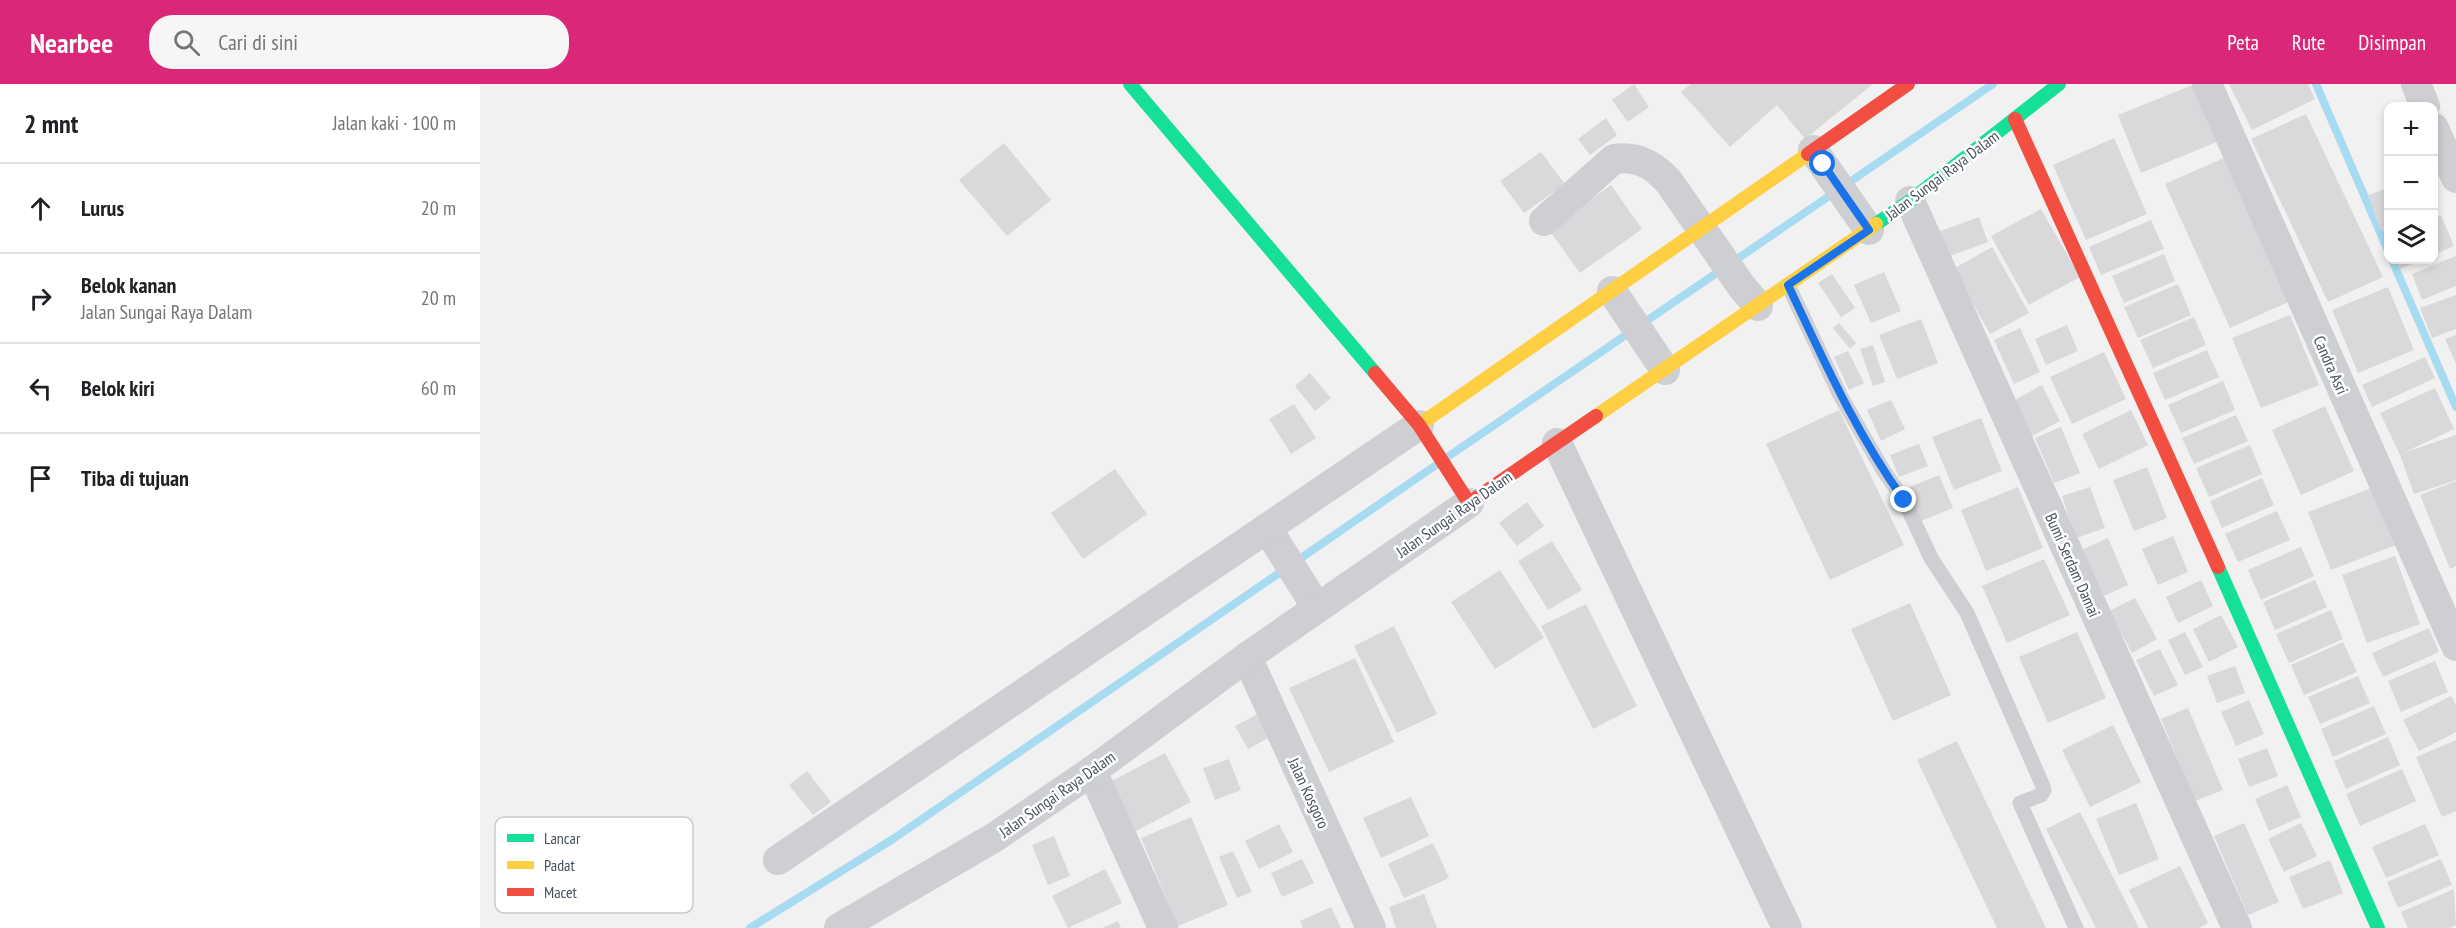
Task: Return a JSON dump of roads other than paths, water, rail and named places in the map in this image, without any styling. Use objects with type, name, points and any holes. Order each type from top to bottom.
[{"type":"street","points":[[1130,84],[1426,434],[1464,494]]},
{"type":"street","points":[[778,860],[1270,532],[1426,434],[1615,295],[1818,157],[1908,84]]},
{"type":"street","name":"Candra Asri","points":[[2207,84],[2456,646]]},
{"type":"street","points":[[2416,84],[2423,102]]},
{"type":"street","name":"Jalan Sungai Raya Dalam","points":[[839,928],[995,837],[1092,771],[1247,657],[1313,601],[1464,494],[1557,443],[1657,358],[1750,297],[1788,285],[1862,219],[1910,201],[2015,119],[2046,88]]},
{"type":"street","points":[[2015,119],[2186,495],[2378,928]]},
{"type":"street","points":[[2438,139],[2456,178]]},
{"type":"street","points":[[1544,221],[1614,159],[1627,157],[1647,162],[1658,169],[1750,297]]},
{"type":"street","points":[[1818,157],[1862,219]]},
{"type":"street","name":"Bumi Serdam Damai","points":[[1910,201],[2237,928]]},
{"type":"street","points":[[1615,295],[1657,358]]},
{"type":"street","points":[[1557,443],[1787,928]]},
{"type":"street","points":[[1270,532],[1313,601]]},
{"type":"street","name":"Jalan Kosgoro","points":[[1247,657],[1371,928]]},
{"type":"street","points":[[1092,771],[1163,928]]},
{"type":"lane","points":[[1788,285],[1840,395],[1883,470],[1904,500],[1930,558],[1967,613],[2042,784],[2044,790],[2041,795],[2020,803],[2076,928]]},
{"type":"waterway","points":[[1446,458],[1993,84]]},
{"type":"waterway","points":[[2316,84],[2384,242]]},
{"type":"waterway","points":[[2394,264],[2456,407]]},
{"type":"waterway","points":[[750,928],[893,839],[1436,465]]}]
